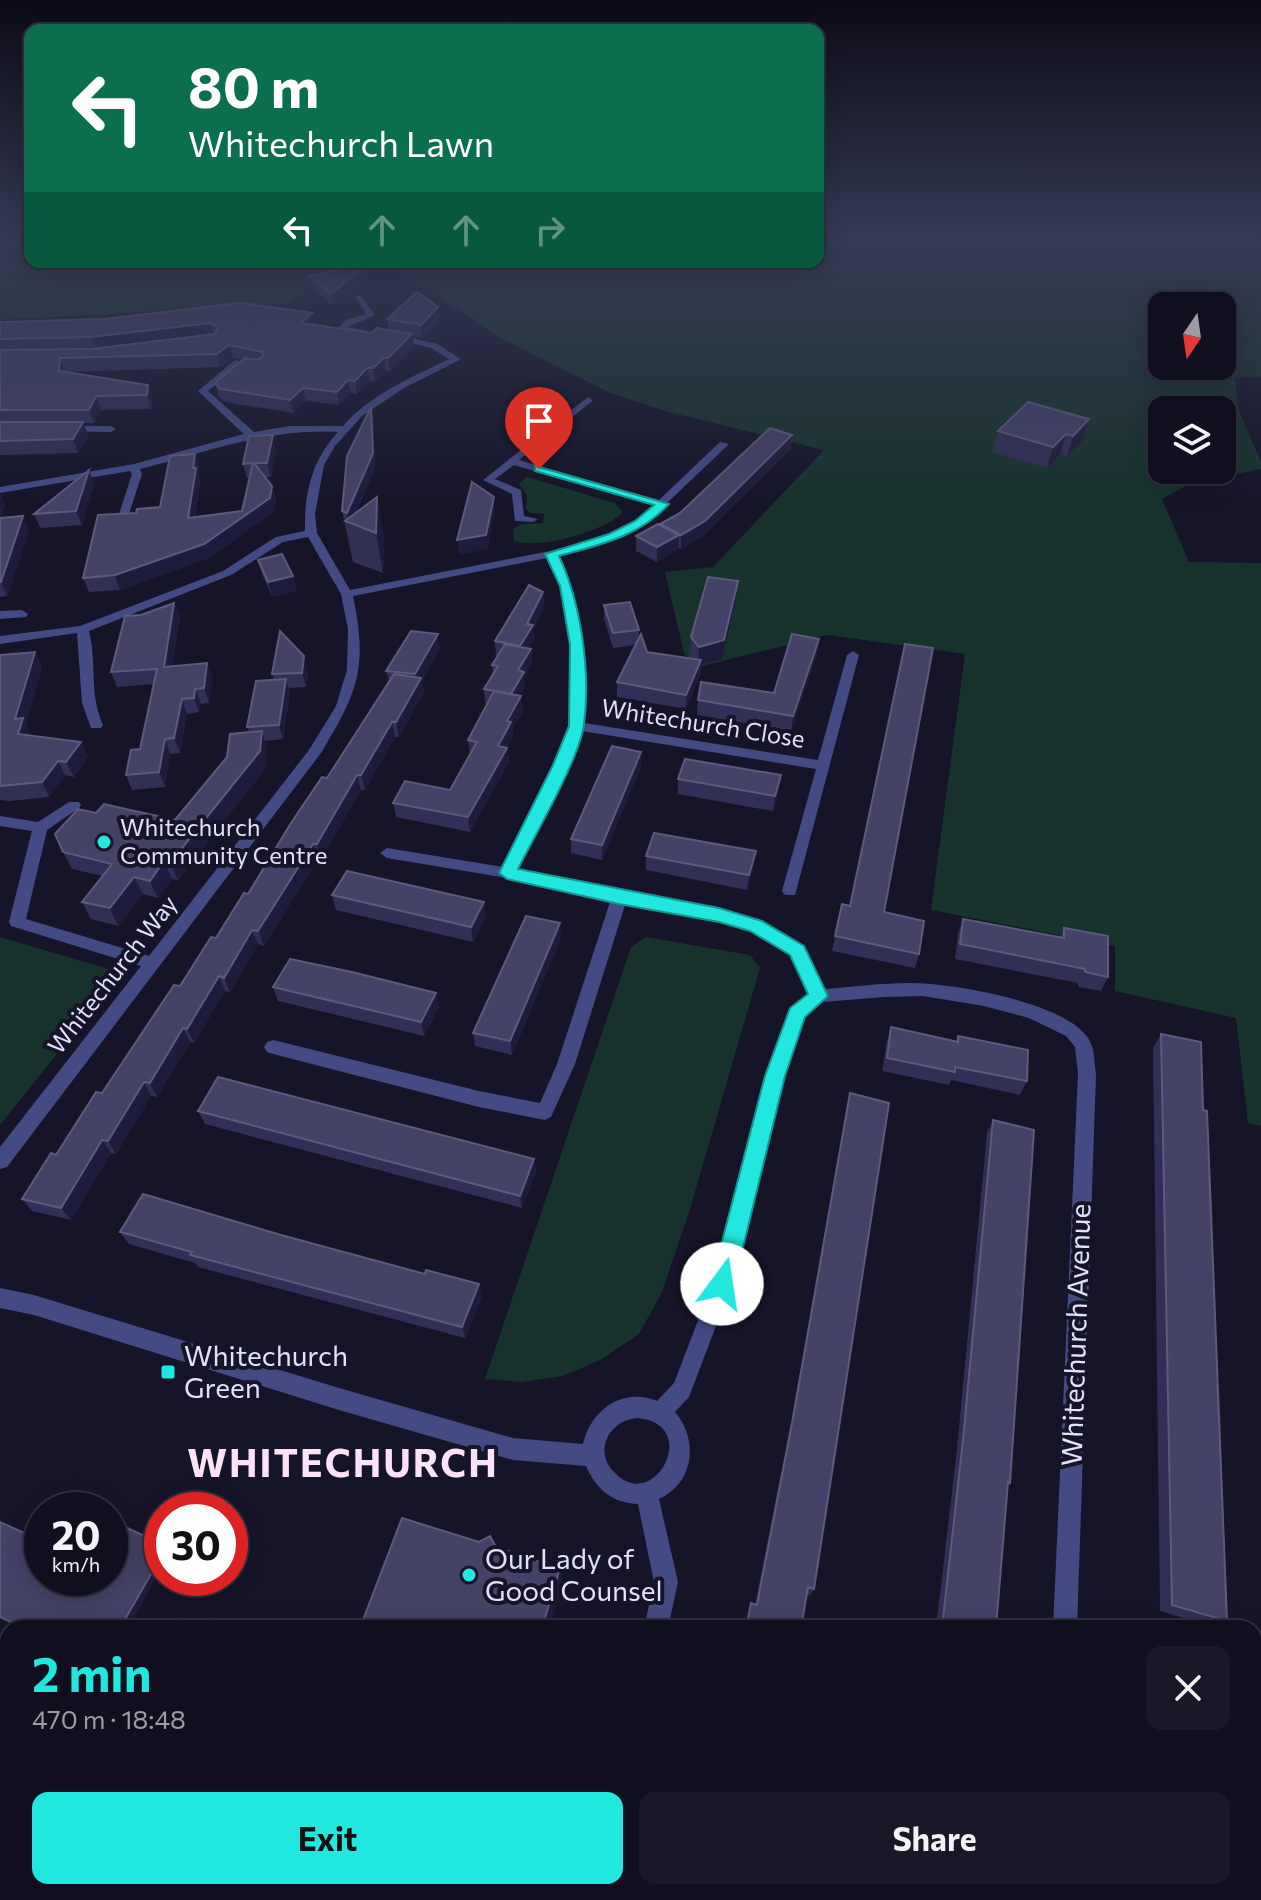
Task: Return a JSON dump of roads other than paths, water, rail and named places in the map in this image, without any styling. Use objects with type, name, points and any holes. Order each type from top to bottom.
[{"type":"street","points":[[0,640],[82,629],[227,573],[280,539],[311,533],[310,514],[319,465],[344,429],[359,414],[401,386],[456,359],[413,340],[342,328]]},
{"type":"street","points":[[251,435],[240,421],[207,398],[203,391],[235,363],[259,368]]},
{"type":"street","points":[[533,519],[519,519],[517,492],[488,480],[588,400]]},
{"type":"street","points":[[0,490],[134,467],[251,435],[305,426],[344,429]]},
{"type":"street","points":[[48,429],[111,429]]},
{"type":"street","points":[[347,594],[551,554],[613,537],[639,524],[724,444]]},
{"type":"street","points":[[512,461],[662,504]]},
{"type":"street","points":[[123,517],[137,474],[134,467]]},
{"type":"street","name":"Whitechurch Way","points":[[0,1161],[314,753],[343,706],[353,670],[354,629],[347,594],[311,533]]},
{"type":"street","points":[[507,873],[577,726],[577,645],[566,586],[551,554]]},
{"type":"street","points":[[0,615],[22,614]]},
{"type":"street","points":[[82,629],[88,646],[89,711],[96,725]]},
{"type":"street","name":"Whitechurch Close","points":[[790,891],[853,655]]},
{"type":"street","name":"Whitechurch Close","points":[[577,726],[822,765]]},
{"type":"street","points":[[0,821],[40,827],[74,805]]},
{"type":"street","points":[[40,827],[17,922],[153,963]]},
{"type":"street","points":[[387,853],[507,873],[619,898],[719,915],[756,926],[797,951],[819,996],[797,1013],[767,1101],[722,1284],[682,1390],[660,1413]]},
{"type":"street","points":[[273,1047],[479,1099],[545,1112],[566,1064],[619,898]]},
{"type":"street","name":"Whitechurch Avenue","points":[[819,996],[919,990],[970,996],[1036,1014],[1065,1027],[1082,1043],[1087,1074],[1065,1620]]},
{"type":"street","points":[[0,1298],[34,1305],[513,1449],[595,1456]]},
{"type":"street","points":[[634,1405],[660,1413],[677,1435],[678,1464],[660,1487],[647,1493],[633,1494],[619,1490],[599,1470],[595,1456],[595,1441],[600,1428],[621,1409],[634,1405]]},
{"type":"street","points":[[647,1493],[666,1582],[658,1620]]},
{"type":"place","name":"Whitechurch Community Centre","points":[[104,842]]},
{"type":"place","name":"Whitechurch Green","points":[[168,1372]]},
{"type":"place","name":"Our Lady of Good Counsel","points":[[469,1575]]},
{"type":"district","name":"WHITECHURCH","points":[[343,1464]]}]
